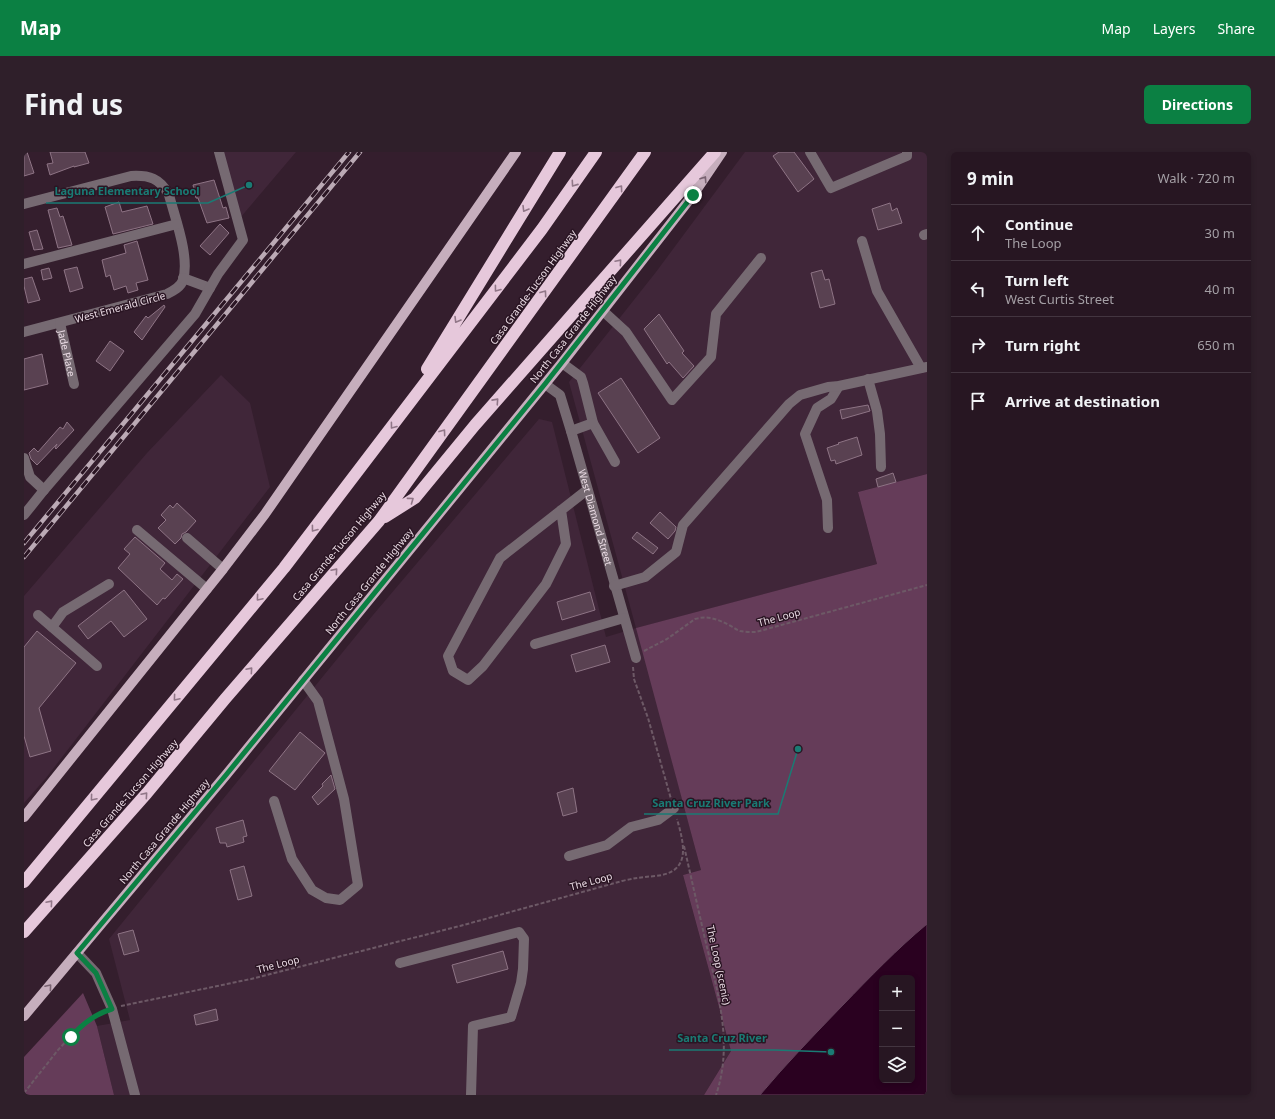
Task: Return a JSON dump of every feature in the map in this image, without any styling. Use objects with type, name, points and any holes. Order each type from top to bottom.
[{"type":"highway","points":[[409,404],[415,389],[560,152]]},
{"type":"highway","points":[[24,882],[284,568],[542,229],[596,152]]},
{"type":"highway","name":"Casa Grande-Tucson Highway","points":[[24,932],[147,793],[225,699],[378,521],[645,152]]},
{"type":"highway","points":[[378,521],[415,498],[475,425],[715,152]]},
{"type":"main road","points":[[25,813],[207,589],[265,514],[516,152]]},
{"type":"main road","name":"North Casa Grande Highway","points":[[24,1016],[226,775],[562,363],[693,195],[722,152]]},
{"type":"street","points":[[24,515],[195,314],[218,274],[243,240],[219,152]]},
{"type":"street","points":[[810,152],[831,188],[907,156],[907,152]]},
{"type":"street","points":[[24,204],[131,176],[143,175],[158,181],[169,195],[177,224],[184,253],[185,266],[183,278],[210,288]]},
{"type":"street","points":[[24,264],[177,224]]},
{"type":"street","points":[[614,586],[645,578],[676,552],[683,526],[789,404],[800,395],[828,387],[839,386],[924,367],[876,291],[862,241]]},
{"type":"street","points":[[603,311],[626,332],[672,400],[711,357],[716,314],[761,258]]},
{"type":"street","name":"West Emerald Circle","points":[[24,332],[167,294],[174,291],[180,285],[183,278]]},
{"type":"street","name":"Jade Place","points":[[60,323],[74,384]]},
{"type":"street","points":[[562,363],[581,377],[593,423],[615,462]]},
{"type":"street","points":[[868,379],[877,411],[880,434],[881,467]]},
{"type":"street","name":"West Diamond Street","points":[[545,384],[560,395],[636,658]]},
{"type":"street","points":[[828,528],[827,500],[805,434],[816,408],[831,399],[839,386]]},
{"type":"street","points":[[571,431],[593,423]]},
{"type":"street","points":[[24,458],[30,477],[44,490]]},
{"type":"street","points":[[561,510],[566,544],[546,584],[483,666],[468,680],[453,671],[448,656],[500,558],[561,510],[587,490]]},
{"type":"street","points":[[137,530],[207,589]]},
{"type":"street","points":[[187,538],[223,569]]},
{"type":"street","points":[[52,626],[63,612],[109,584]]},
{"type":"street","points":[[38,615],[97,666]]},
{"type":"street","points":[[536,644],[624,618]]},
{"type":"street","points":[[274,801],[292,859],[312,890],[326,898],[340,900],[358,885],[344,799],[318,701],[303,680]]},
{"type":"street","points":[[569,856],[606,846],[631,827],[658,820],[674,808]]},
{"type":"street","points":[[400,963],[519,932],[524,940],[521,983],[510,1016],[473,1026],[471,1095]]},
{"type":"street","points":[[77,953],[96,973],[112,1009],[114,1022],[135,1095]]},
{"type":"path","name":"The Loop","points":[[24,1093],[58,1050],[84,1023],[112,1009],[251,979],[460,926],[622,881],[638,877],[657,876],[672,871],[680,864],[683,856],[683,839],[648,718],[634,679],[633,668],[636,658],[643,651],[667,639],[690,622],[700,617],[716,619],[738,630],[756,632],[927,585]]},
{"type":"path","name":"The Loop (scenic)","points":[[683,839],[724,1025],[724,1050],[719,1085],[716,1095]]},
{"type":"shaded area","points":[[222,152],[296,152],[240,218]]},
{"type":"shaded area","points":[[745,152],[927,152],[927,474],[858,492],[877,564],[637,628],[701,870],[683,875],[731,1051],[704,1095],[114,1095],[97,1026],[130,1020],[109,939],[373,615],[539,419],[552,422],[606,637],[636,628],[569,382],[656,272]]},
{"type":"shaded area","points":[[221,375],[250,403],[270,487],[46,778],[24,803],[24,596],[147,453]]},
{"type":"shaded area","points":[[927,474],[927,1095],[704,1095],[731,1051],[683,875],[701,870],[636,628],[877,564],[858,492]]},
{"type":"shaded area","points":[[927,924],[927,1095],[760,1095],[790,1061],[884,963]]},
{"type":"shaded area","points":[[83,993],[97,1026],[114,1095],[24,1095],[24,1057]]},
{"type":"building","points":[[24,152],[27,152],[34,173],[24,176]]},
{"type":"building","points":[[50,152],[85,152],[89,163],[74,166],[50,175],[47,164],[53,163]]},
{"type":"building","points":[[779,152],[794,152],[814,179],[798,192],[773,156]]},
{"type":"building","points":[[214,180],[223,208],[226,207],[229,218],[207,223],[198,198],[196,198],[193,185]]},
{"type":"building","points":[[119,202],[122,212],[147,206],[153,224],[113,234],[105,207]]},
{"type":"building","points":[[890,203],[892,211],[897,208],[902,223],[878,230],[872,209]]},
{"type":"building","points":[[57,208],[60,217],[63,216],[72,245],[58,248],[48,210]]},
{"type":"building","points":[[220,224],[229,233],[210,255],[200,246]]},
{"type":"building","points":[[37,230],[43,249],[34,250],[29,232]]},
{"type":"building","points":[[137,241],[148,280],[136,283],[138,290],[128,293],[126,286],[114,290],[110,275],[106,277],[102,260],[126,253],[124,245]]},
{"type":"building","points":[[77,267],[83,288],[70,292],[64,270]]},
{"type":"building","points":[[49,268],[52,278],[43,280],[41,270]]},
{"type":"building","points":[[822,270],[825,280],[829,279],[835,304],[820,308],[811,273]]},
{"type":"building","points":[[32,277],[40,300],[28,303],[24,279]]},
{"type":"building","points":[[164,305],[165,307],[142,340],[134,332],[146,316],[148,318]]},
{"type":"building","points":[[659,314],[684,351],[682,353],[694,366],[683,378],[669,362],[667,364],[644,329]]},
{"type":"building","points":[[110,341],[124,351],[110,371],[96,361]]},
{"type":"building","points":[[42,354],[48,384],[24,390],[24,359]]},
{"type":"building","points":[[621,378],[660,438],[638,453],[598,393]]},
{"type":"building","points":[[868,405],[870,411],[842,419],[840,410]]},
{"type":"building","points":[[67,422],[74,430],[56,449],[57,444],[37,465],[31,459],[29,453],[34,448],[38,452],[60,427],[63,429]]},
{"type":"building","points":[[857,437],[862,455],[836,464],[835,460],[831,461],[827,448]]},
{"type":"building","points":[[893,473],[896,482],[878,487],[876,479]]},
{"type":"building","points":[[177,503],[196,521],[186,532],[182,534],[181,538],[175,544],[158,528],[166,520],[161,515],[170,505],[173,508]]},
{"type":"building","points":[[660,512],[676,527],[675,531],[668,539],[650,523]]},
{"type":"building","points":[[637,532],[658,548],[653,554],[632,538]]},
{"type":"building","points":[[135,537],[165,563],[160,569],[172,580],[177,574],[183,579],[165,599],[163,598],[157,605],[118,568],[130,554],[124,549]]},
{"type":"building","points":[[124,590],[147,619],[124,637],[111,621],[88,639],[78,626]]},
{"type":"building","points":[[590,592],[595,610],[562,620],[557,602]]},
{"type":"building","points":[[37,631],[76,663],[39,708],[51,751],[30,757],[24,736],[24,647]]},
{"type":"building","points":[[605,645],[610,662],[576,672],[571,655]]},
{"type":"building","points":[[300,732],[325,753],[295,790],[269,771]]},
{"type":"building","points":[[331,775],[335,789],[318,805],[312,797]]},
{"type":"building","points":[[573,788],[577,812],[563,816],[557,793]]},
{"type":"building","points":[[243,820],[247,836],[243,837],[244,842],[227,847],[226,843],[220,843],[216,828]]},
{"type":"building","points":[[244,866],[252,896],[238,900],[230,870]]},
{"type":"building","points":[[133,930],[139,951],[124,955],[118,934]]},
{"type":"building","points":[[503,951],[508,969],[457,983],[452,965]]},
{"type":"building","points":[[216,1009],[218,1020],[196,1025],[194,1015]]},
{"type":"railway","points":[[24,543],[349,152]]},
{"type":"railway","points":[[24,557],[360,152]]},
{"type":"place","name":"Laguna Elementary School","points":[[249,185]]},
{"type":"place","name":"Santa Cruz River Park","points":[[798,749]]},
{"type":"place","name":"Santa Cruz River","points":[[831,1052]]},
{"type":"route","points":[[71,1037],[84,1023],[112,1009],[96,973],[77,953],[226,775],[545,384],[693,195]]}]
